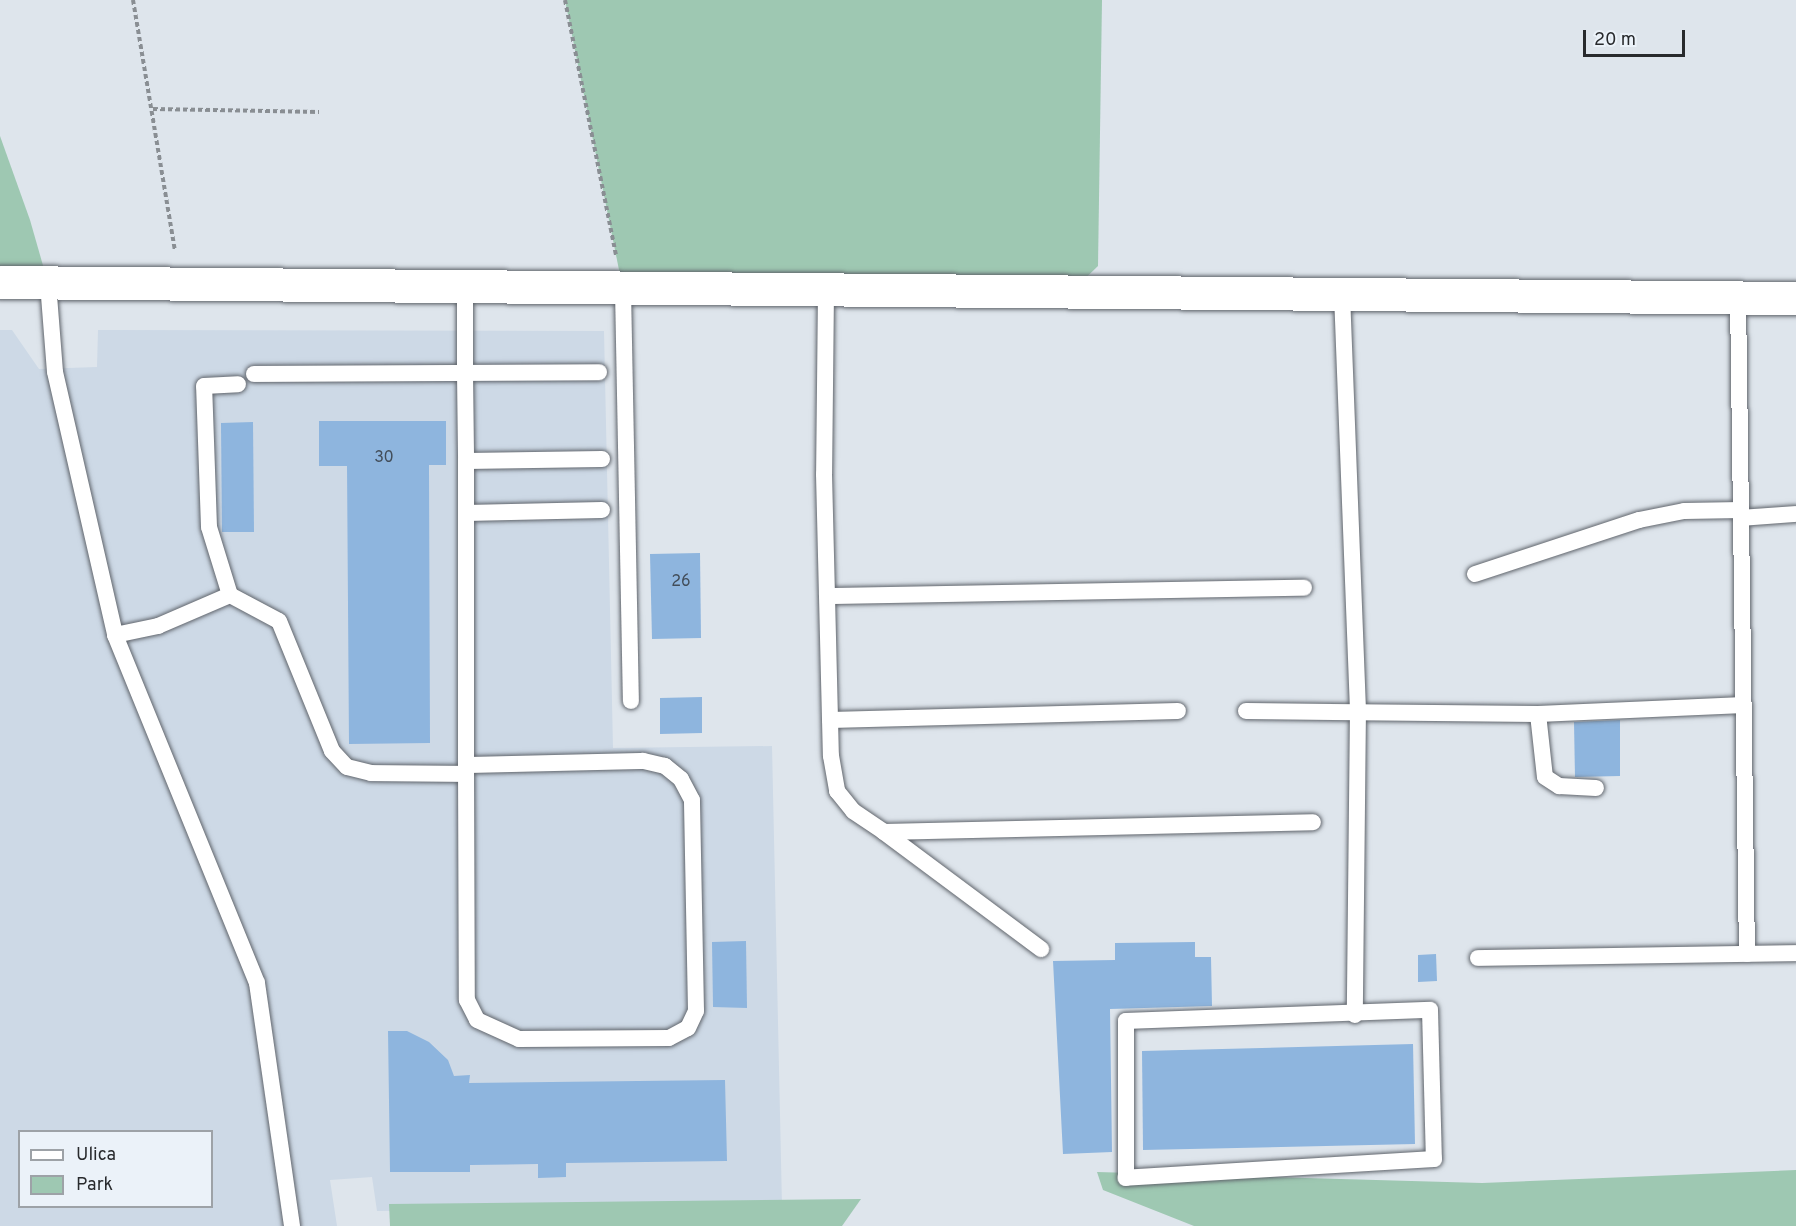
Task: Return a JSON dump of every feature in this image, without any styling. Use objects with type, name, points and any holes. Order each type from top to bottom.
[{"type":"street","points":[[0,282],[465,289],[1796,298]]},
{"type":"lane","points":[[48,282],[55,372],[115,635],[257,983],[292,1226]]},
{"type":"lane","points":[[238,384],[204,386],[209,527],[230,595],[279,621],[332,751],[348,767],[371,773],[466,769],[643,761],[665,766],[681,779],[692,800],[696,1011],[688,1028],[669,1038],[519,1039],[477,1020],[467,1000],[466,769],[466,461],[465,289]]},
{"type":"lane","points":[[623,290],[631,701]]},
{"type":"lane","points":[[826,291],[827,596],[830,720],[837,791],[853,811],[1041,949]]},
{"type":"lane","points":[[1342,294],[1358,708],[1355,1015]]},
{"type":"lane","points":[[1738,297],[1747,954]]},
{"type":"lane","points":[[254,374],[599,372]]},
{"type":"lane","points":[[466,461],[602,459]]},
{"type":"lane","points":[[466,513],[602,510]]},
{"type":"lane","points":[[1475,574],[1639,520],[1683,511],[1796,514]]},
{"type":"lane","points":[[827,596],[1304,588]]},
{"type":"lane","points":[[115,635],[158,626],[230,595]]},
{"type":"lane","points":[[1246,711],[1358,708],[1538,714],[1744,705]]},
{"type":"lane","points":[[830,720],[1178,711]]},
{"type":"lane","points":[[1538,714],[1545,777],[1559,786],[1596,788]]},
{"type":"lane","points":[[884,832],[1313,822]]},
{"type":"lane","points":[[1478,958],[1796,953]]},
{"type":"lane","points":[[1430,1010],[1434,1159],[1126,1178],[1126,1021],[1355,1015],[1430,1010]]},
{"type":"path","points":[[133,0],[153,108],[180,285]]},
{"type":"path","points":[[565,0],[623,290]]},
{"type":"path","points":[[153,108],[319,112]]},
{"type":"shaded area","points":[[0,330],[12,330],[39,369],[97,367],[98,330],[604,331],[613,748],[772,746],[782,1206],[377,1211],[372,1177],[330,1180],[337,1226],[0,1226]]},
{"type":"green space","points":[[565,0],[1102,0],[1098,266],[1071,292],[623,290]]},
{"type":"green space","points":[[0,136],[30,220],[48,283],[0,282]]},
{"type":"green space","points":[[1796,1170],[1796,1226],[1194,1226],[1103,1190],[1097,1172],[1482,1183]]},
{"type":"green space","points":[[861,1199],[842,1226],[390,1226],[389,1204]]},
{"type":"building","points":[[319,421],[446,421],[446,465],[429,465],[430,743],[349,744],[347,466],[319,466]]},
{"type":"building","points":[[253,422],[254,532],[222,532],[221,423]]},
{"type":"building","points":[[700,553],[701,638],[652,639],[650,554]]},
{"type":"building","points":[[702,697],[702,733],[660,734],[660,698]]},
{"type":"building","points":[[1620,720],[1620,776],[1575,777],[1574,722]]},
{"type":"building","points":[[746,941],[747,1008],[713,1007],[712,942]]},
{"type":"building","points":[[1195,942],[1195,957],[1211,957],[1212,1006],[1110,1009],[1112,1152],[1063,1154],[1053,961],[1115,960],[1115,943]]},
{"type":"building","points":[[1436,954],[1437,981],[1418,982],[1418,955]]},
{"type":"building","points":[[388,1031],[407,1031],[429,1042],[448,1060],[454,1076],[470,1075],[469,1083],[725,1080],[727,1161],[566,1163],[566,1177],[538,1178],[538,1164],[470,1165],[470,1172],[390,1172]]},
{"type":"building","points":[[1413,1044],[1415,1144],[1143,1150],[1142,1051]]}]
